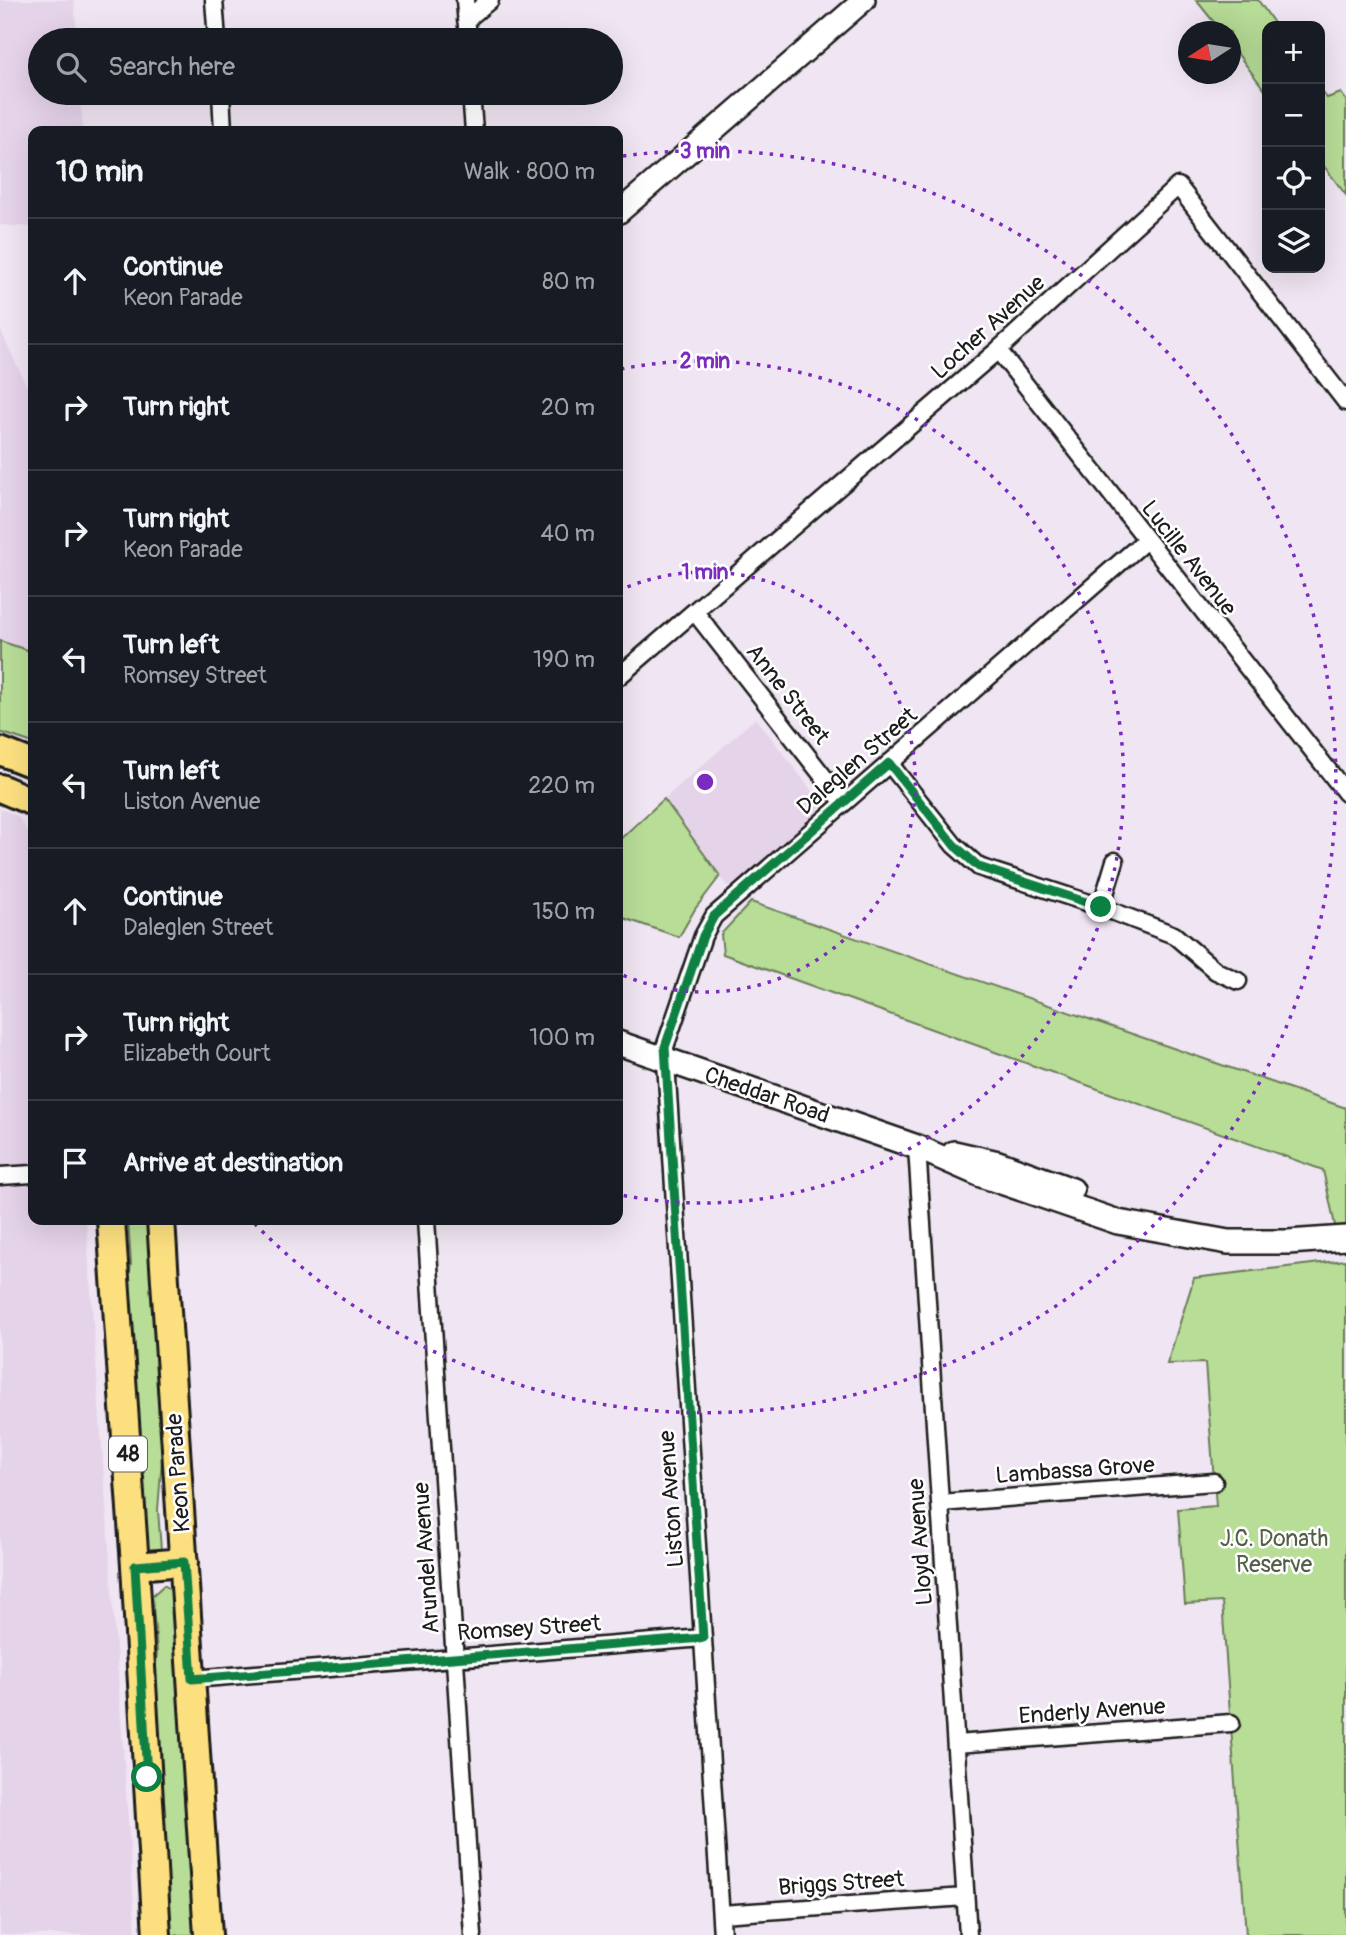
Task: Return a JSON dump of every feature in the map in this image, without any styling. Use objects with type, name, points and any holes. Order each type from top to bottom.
[{"type":"main road","points":[[0,751],[28,762]]},
{"type":"main road","points":[[0,788],[28,800]]},
{"type":"main road","name":"Cheddar Road","points":[[623,1046],[917,1147],[981,1175],[1118,1222],[1228,1242],[1346,1238]]},
{"type":"main road","name":"48","points":[[111,1225],[157,1935]]},
{"type":"main road","name":"Keon Parade","points":[[161,1225],[208,1935]]},
{"type":"main road","points":[[135,1566],[184,1562]]},
{"type":"street","points":[[214,0],[216,28]]},
{"type":"street","points":[[465,0],[467,28]]},
{"type":"street","points":[[466,20],[490,0]]},
{"type":"street","points":[[623,209],[864,0]]},
{"type":"street","points":[[221,105],[223,126]]},
{"type":"street","points":[[472,105],[474,126]]},
{"type":"street","name":"Locher Avenue","points":[[623,673],[998,350],[1178,186],[1346,402]]},
{"type":"street","name":"Lucille Avenue","points":[[998,350],[1346,793]]},
{"type":"street","name":"Daleglen Street","points":[[666,1060],[665,1047],[703,936],[714,916],[1146,540]]},
{"type":"street","name":"Anne Street","points":[[695,612],[844,803]]},
{"type":"street","points":[[889,763],[954,845],[979,867],[1101,907],[1174,935],[1216,971],[1238,981]]},
{"type":"street","points":[[1101,907],[1115,861]]},
{"type":"street","name":"Liston Avenue","points":[[666,1060],[722,1935]]},
{"type":"street","name":"Lloyd Avenue","points":[[917,1147],[968,1935]]},
{"type":"street","points":[[0,1177],[28,1174]]},
{"type":"street","name":"Arundel Avenue","points":[[426,1225],[473,1935]]},
{"type":"street","name":"Lambassa Grove","points":[[940,1503],[1214,1482]]},
{"type":"street","name":"Romsey Street","points":[[192,1679],[703,1638]]},
{"type":"street","name":"Enderly Avenue","points":[[956,1744],[1231,1723]]},
{"type":"street","name":"Briggs Street","points":[[721,1914],[965,1897]]},
{"type":"shaded area","points":[[0,0],[74,0],[76,28],[28,28],[28,105],[81,105],[83,126],[28,126],[28,227],[0,225]]},
{"type":"shaded area","points":[[0,329],[28,389],[28,651],[0,641]]},
{"type":"shaded area","points":[[756,718],[821,803],[815,817],[739,881],[727,886],[664,799]]},
{"type":"shaded area","points":[[0,809],[18,816],[28,832],[28,1225],[86,1225],[136,1935],[0,1935]]},
{"type":"green space","points":[[1196,0],[1258,0],[1273,21],[1262,21],[1262,86],[1241,58],[1241,21],[1213,21]]},
{"type":"green space","points":[[1341,93],[1346,100],[1346,195],[1325,168],[1325,96],[1327,98]]},
{"type":"green space","points":[[0,641],[28,650],[28,741],[0,732]]},
{"type":"green space","points":[[664,799],[720,876],[695,909],[679,937],[623,918],[623,836]]},
{"type":"green space","points":[[751,902],[1346,1108],[1346,1229],[1336,1230],[1323,1170],[723,954],[721,934]]},
{"type":"green space","points":[[128,1225],[147,1225],[163,1446],[158,1510],[161,1550],[147,1554],[125,1300],[131,1264]]},
{"type":"green space","name":"J.C. Donath Reserve","points":[[1346,1260],[1346,1935],[1246,1935],[1222,1602],[1185,1604],[1178,1509],[1216,1506],[1205,1363],[1167,1364],[1194,1278]]},
{"type":"green space","points":[[164,1585],[171,1590],[195,1935],[170,1935],[154,1691],[157,1651],[152,1596]]},
{"type":"route","points":[[147,1777],[135,1566],[184,1562],[192,1679],[703,1638],[665,1047],[703,936],[714,916],[889,763],[954,845],[979,867],[1101,907]]}]
